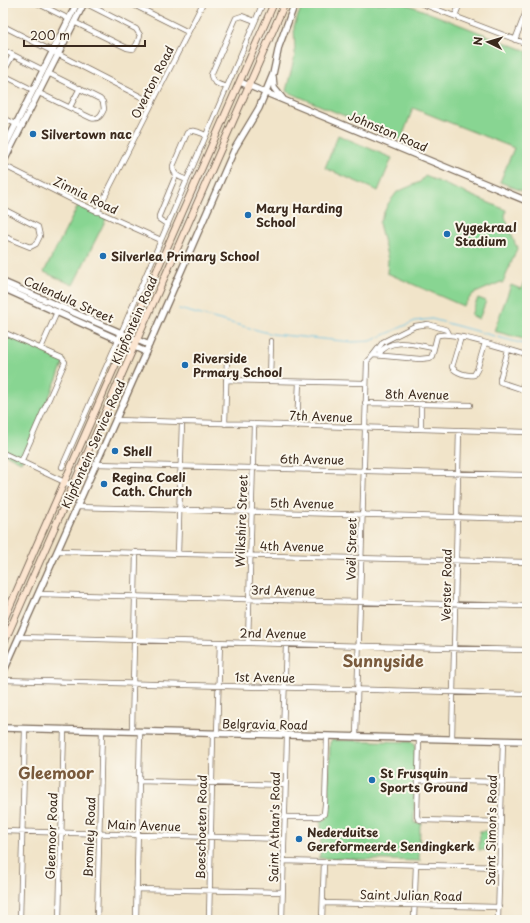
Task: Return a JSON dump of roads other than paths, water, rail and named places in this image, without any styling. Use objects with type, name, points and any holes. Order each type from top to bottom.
[{"type":"main road","name":"Klipfontein Road","points":[[3,622],[274,3]]},
{"type":"main road","name":"Klipfontein Road","points":[[3,645],[285,3]]},
{"type":"street","points":[[3,150],[18,126],[71,21],[84,3],[139,31],[140,38],[133,48],[127,48],[71,21],[38,3]]},
{"type":"street","points":[[71,21],[77,3]]},
{"type":"street","points":[[130,3],[188,32]]},
{"type":"street","name":"Overton Road","points":[[97,212],[203,3]]},
{"type":"street","points":[[62,467],[263,3]]},
{"type":"street","name":"Klipfontein Service Road","points":[[3,673],[235,148],[242,134],[256,116],[273,74],[279,46],[295,3]]},
{"type":"street","points":[[420,3],[527,44]]},
{"type":"street","points":[[455,16],[460,3]]},
{"type":"street","points":[[515,40],[527,9]]},
{"type":"street","points":[[227,88],[214,82],[211,79],[211,75],[236,18],[242,16],[255,21]]},
{"type":"street","points":[[3,26],[153,103]]},
{"type":"street","points":[[3,50],[80,88],[103,102],[104,109],[102,115],[97,118],[91,118],[3,74],[12,55]]},
{"type":"street","points":[[273,74],[274,88],[285,101]]},
{"type":"street","name":"Johnston Road","points":[[240,82],[527,201]]},
{"type":"street","points":[[70,107],[80,88]]},
{"type":"street","points":[[3,118],[18,126]]},
{"type":"street","points":[[3,164],[18,126]]},
{"type":"street","points":[[187,180],[176,175],[173,170],[173,166],[187,133],[190,130],[206,135]]},
{"type":"street","name":"Zinnia Road","points":[[3,164],[97,212],[161,240]]},
{"type":"street","points":[[168,225],[161,222],[159,216],[176,175]]},
{"type":"street","points":[[3,209],[38,227],[40,236],[36,244],[30,247],[3,236]]},
{"type":"street","name":"Calendula Street","points":[[3,282],[57,312],[146,352]]},
{"type":"street","name":"Calendula Street","points":[[3,288],[149,345]]},
{"type":"street","points":[[41,348],[57,312]]},
{"type":"street","points":[[376,355],[383,342],[418,325],[426,324],[436,326],[447,330],[449,334]]},
{"type":"street","points":[[3,332],[62,358],[65,362],[21,462]]},
{"type":"street","points":[[376,355],[427,358],[432,356],[433,348],[438,335],[449,334],[527,355]]},
{"type":"street","points":[[461,337],[452,368],[470,376],[474,375],[477,370],[485,343]]},
{"type":"street","points":[[270,381],[271,341]]},
{"type":"street","points":[[376,355],[391,344],[410,344],[433,348]]},
{"type":"street","points":[[508,350],[500,381],[503,384],[525,390],[527,372]]},
{"type":"street","name":"Voël Street","points":[[356,737],[366,361],[376,355]]},
{"type":"street","points":[[225,424],[227,357]]},
{"type":"street","points":[[226,380],[365,383]]},
{"type":"street","points":[[297,426],[299,382]]},
{"type":"street","name":"8th Avenue","points":[[365,403],[470,405]]},
{"type":"street","points":[[421,404],[421,429]]},
{"type":"street","name":"7th Avenue","points":[[115,420],[527,432]]},
{"type":"street","points":[[178,554],[182,422]]},
{"type":"street","name":"Wilkshire Street","points":[[248,643],[254,424]]},
{"type":"street","name":"Verster Road","points":[[452,739],[459,430]]},
{"type":"street","points":[[3,453],[73,486]]},
{"type":"street","name":"6th Avenue","points":[[96,464],[527,475]]},
{"type":"street","name":"5th Avenue","points":[[76,507],[527,519]]},
{"type":"street","name":"4th Avenue","points":[[57,551],[527,562]]},
{"type":"street","points":[[132,731],[136,552]]},
{"type":"street","name":"3rd Avenue","points":[[38,594],[527,606]]},
{"type":"street","name":"2nd Avenue","points":[[19,637],[527,650]]},
{"type":"street","name":"Boeschoeten Road","points":[[209,920],[212,783],[220,642]]},
{"type":"street","name":"Saint Athan's Road","points":[[282,920],[286,644]]},
{"type":"street","name":"1st Avenue","points":[[3,680],[527,694]]},
{"type":"street","name":"Belgravia Road","points":[[3,728],[527,741]]},
{"type":"street","points":[[20,920],[25,728]]},
{"type":"street","name":"Gleemoor Road","points":[[59,920],[64,729]]},
{"type":"street","name":"Bromley Road","points":[[97,920],[102,730]]},
{"type":"street","points":[[136,920],[140,732]]},
{"type":"street","points":[[284,817],[313,818],[323,816],[326,804],[327,737]]},
{"type":"street","points":[[419,739],[418,819],[501,822]]},
{"type":"street","name":"Saint Simon's Road","points":[[498,920],[503,741]]},
{"type":"street","points":[[418,780],[502,782]]},
{"type":"street","points":[[139,781],[285,785]]},
{"type":"street","name":"Main Avenue","points":[[3,831],[284,839]]},
{"type":"street","points":[[283,861],[500,867]]},
{"type":"street","points":[[322,920],[324,862]]},
{"type":"street","points":[[414,920],[416,864]]},
{"type":"street","points":[[136,889],[282,892]]},
{"type":"street","name":"Saint Julian Road","points":[[323,903],[499,907]]},
{"type":"waterway","points":[[179,309],[272,334],[353,342],[371,341],[415,321],[432,319],[527,345]]},
{"type":"place","name":"Silvertown nac","points":[[33,134]]},
{"type":"place","name":"Mary Harding School","points":[[248,215]]},
{"type":"place","name":"Vygekraal Stadium","points":[[447,234]]},
{"type":"place","name":"Silverlea Primary School","points":[[103,256]]},
{"type":"place","name":"Riverside Prmary School","points":[[185,365]]},
{"type":"place","name":"Shell","points":[[115,451]]},
{"type":"place","name":"Regina Coeli Cath. Church","points":[[104,484]]},
{"type":"place","name":"St Frusquin Sports Ground","points":[[372,780]]},
{"type":"place","name":"Nederduitse Gereformeerde Sendingkerk","points":[[299,839]]},
{"type":"district","name":"Sunnyside","points":[[383,660]]},
{"type":"district","name":"Gleemoor","points":[[56,772]]}]
